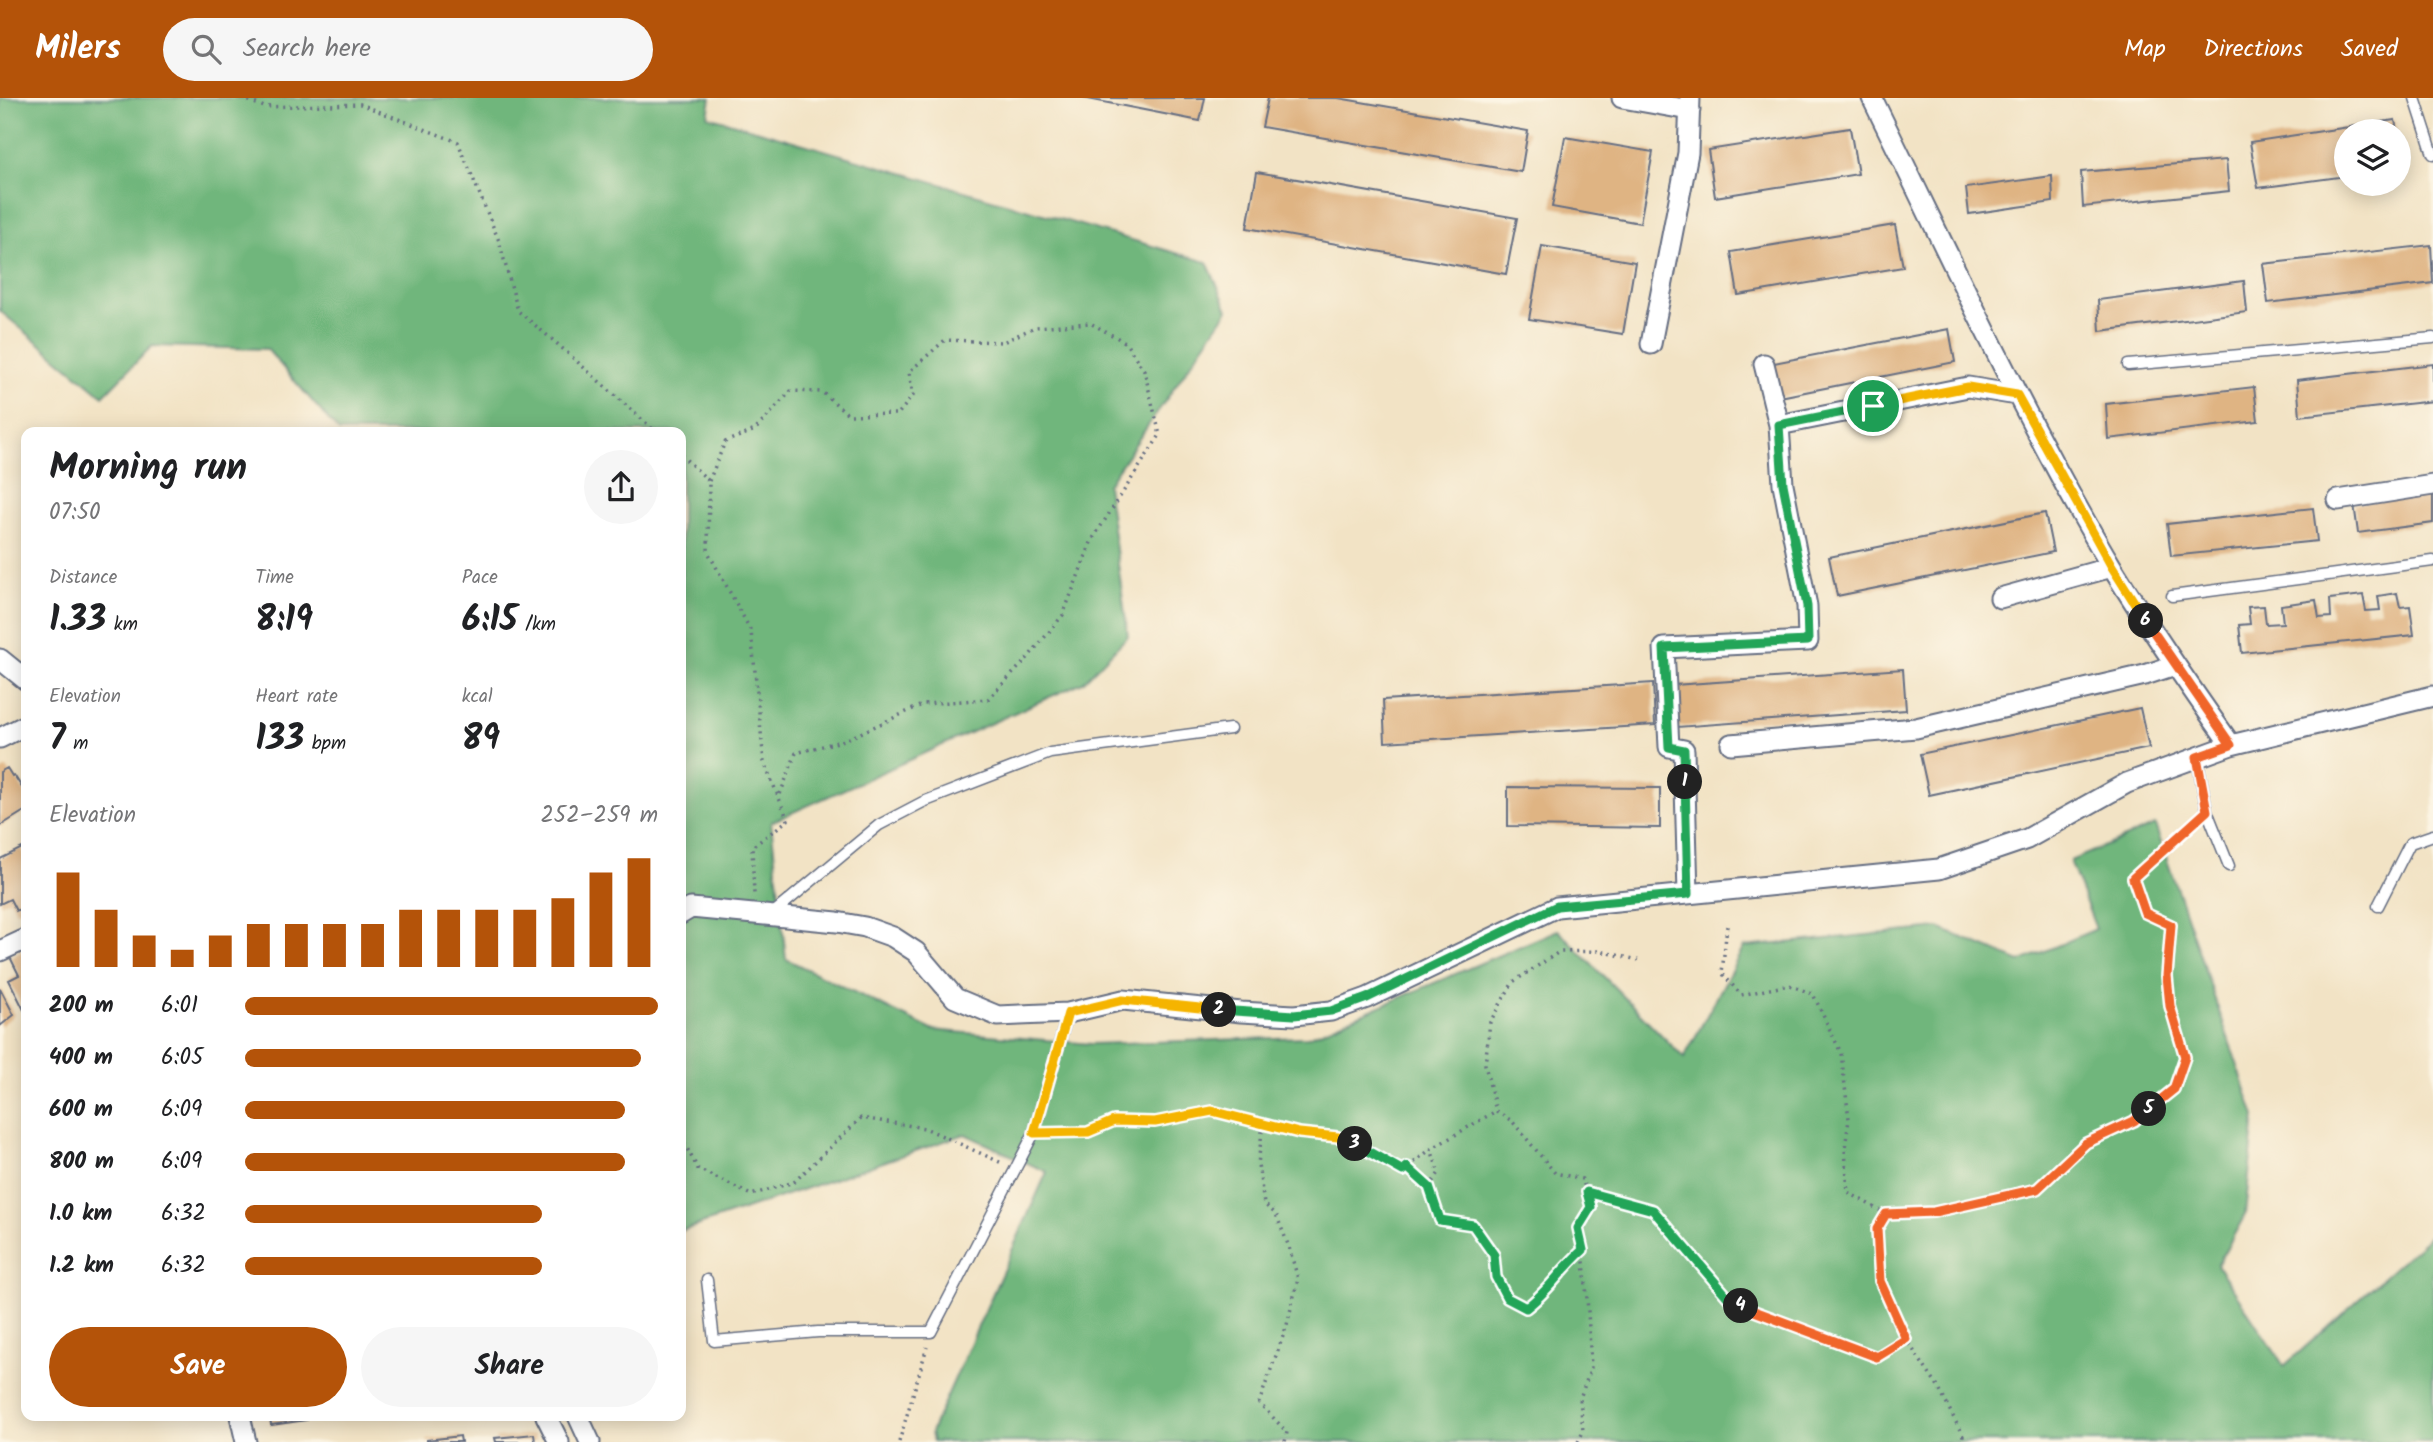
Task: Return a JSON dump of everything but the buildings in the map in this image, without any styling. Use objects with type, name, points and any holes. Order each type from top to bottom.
[{"type":"street","points":[[1622,98],[1690,104],[1688,153],[1651,344]]},
{"type":"street","points":[[1872,98],[2017,395],[2112,567],[2231,745]]},
{"type":"street","points":[[1688,894],[1684,750],[1669,747],[1664,648],[1808,641],[1807,606],[1783,484],[1779,425],[1764,364]]},
{"type":"street","points":[[1779,425],[1968,387],[2017,395]]},
{"type":"street","points":[[2339,500],[2433,485]]},
{"type":"street","points":[[2000,598],[2112,567]]},
{"type":"street","points":[[0,659],[21,676]]},
{"type":"street","points":[[1731,744],[1916,728],[2175,665]]},
{"type":"street","points":[[686,911],[691,908],[763,914],[865,927],[893,937],[916,952],[955,998],[998,1016],[1068,1013],[1123,1000],[1254,1013],[1294,1015],[1331,1011],[1367,998],[1557,906],[1939,869],[2027,839],[2127,783],[2231,745],[2433,696]]},
{"type":"street","points":[[0,738],[21,728]]},
{"type":"street","points":[[0,951],[21,941]]},
{"type":"street","points":[[241,1421],[246,1442]]},
{"type":"street","points":[[548,1421],[559,1442]]},
{"type":"street","points":[[580,1421],[590,1442]]},
{"type":"lane","points":[[2415,98],[2433,154]]},
{"type":"lane","points":[[2127,365],[2433,338]]},
{"type":"lane","points":[[2172,596],[2433,561]]},
{"type":"lane","points":[[763,914],[879,825],[923,803],[1050,753],[1230,729]]},
{"type":"lane","points":[[2197,757],[2207,811],[2229,866]]},
{"type":"lane","points":[[2378,906],[2410,843],[2433,835]]},
{"type":"lane","points":[[707,1280],[714,1341],[818,1332],[931,1332],[1034,1133],[1068,1013]]},
{"type":"path","points":[[242,98],[264,107],[360,104],[458,142],[499,241],[518,312],[650,427]]},
{"type":"path","points":[[763,914],[752,846],[788,820],[764,762],[751,631],[708,552],[709,481],[725,442],[755,430],[791,391],[822,392],[849,415],[898,414],[913,396],[909,372],[945,340],[1003,342],[1035,327],[1090,323],[1125,342],[1144,370],[1160,435],[1092,540],[1063,615],[1026,660],[988,699],[924,704],[845,740],[796,753],[779,797]]},
{"type":"path","points":[[686,460],[709,481]]},
{"type":"path","points":[[1727,926],[1722,973],[1741,995],[1789,985],[1812,994],[1841,1053],[1849,1118],[1845,1149],[1848,1192],[1886,1214],[1934,1212],[2037,1189],[2086,1143],[2134,1121],[2174,1089],[2185,1057],[2170,1006],[2167,976],[2171,925],[2145,913],[2133,878],[2207,811]]},
{"type":"path","points":[[1578,1442],[1583,1432],[1580,1398],[1591,1368],[1583,1250],[1578,1228],[1591,1207],[1582,1179],[1555,1173],[1513,1121],[1496,1111],[1485,1065],[1490,1023],[1513,982],[1559,952],[1600,951],[1638,960]]},
{"type":"path","points":[[1034,1133],[1088,1132],[1114,1121],[1155,1122],[1212,1111],[1299,1133],[1338,1137],[1368,1149],[1403,1171],[1432,1149],[1496,1111]]},
{"type":"path","points":[[686,1146],[698,1169],[751,1195],[794,1182],[861,1118],[925,1128],[1016,1169]]},
{"type":"path","points":[[1263,1124],[1258,1164],[1264,1204],[1276,1214],[1298,1279],[1287,1325],[1259,1403],[1287,1432],[1285,1442]]},
{"type":"path","points":[[1429,1187],[1439,1172],[1432,1149]]},
{"type":"path","points":[[1407,1167],[1429,1187],[1440,1220],[1473,1225],[1494,1255],[1496,1277],[1507,1298],[1526,1308],[1541,1297],[1564,1266],[1583,1250]]},
{"type":"path","points":[[1587,1192],[1653,1210],[1732,1302],[1877,1357],[1906,1339]]},
{"type":"path","points":[[1886,1214],[1877,1229],[1880,1281],[1906,1339],[1938,1387],[1963,1436],[1962,1442]]},
{"type":"path","points":[[899,1442],[931,1332]]},
{"type":"green space","points":[[0,98],[711,98],[708,116],[1207,262],[1228,310],[1107,485],[1128,636],[1083,682],[771,822],[786,959],[932,1030],[1091,1044],[1308,1037],[1558,930],[1684,1058],[1744,947],[1939,928],[2020,962],[2096,929],[2070,861],[2155,825],[2255,1116],[2245,1215],[2217,1265],[2284,1366],[2433,1233],[2433,1442],[933,1442],[931,1432],[1047,1172],[965,1134],[686,1229],[686,427],[335,427],[267,349],[152,346],[103,396],[0,311]]},
{"type":"route","points":[[1968,387],[2017,395],[2112,567],[2231,745],[2197,757],[2207,811],[2133,878],[2145,913],[2171,925],[2167,976],[2170,1006],[2185,1057],[2174,1089],[2134,1121],[2086,1143],[2037,1189],[1934,1212],[1886,1214],[1877,1229],[1880,1281],[1906,1339],[1877,1357],[1732,1302],[1653,1210],[1587,1192],[1591,1207],[1578,1228],[1583,1250],[1564,1266],[1541,1297],[1526,1308],[1507,1298],[1496,1277],[1494,1255],[1473,1225],[1440,1220],[1429,1187],[1407,1167],[1403,1171],[1368,1149],[1338,1137],[1299,1133],[1212,1111],[1155,1122],[1114,1121],[1088,1132],[1034,1133],[1068,1013],[1123,1000],[1294,1015],[1331,1011],[1367,998],[1557,906],[1688,894],[1684,750],[1669,747],[1664,648],[1808,641],[1807,606],[1783,484],[1779,425],[1873,406],[1968,387]]}]
